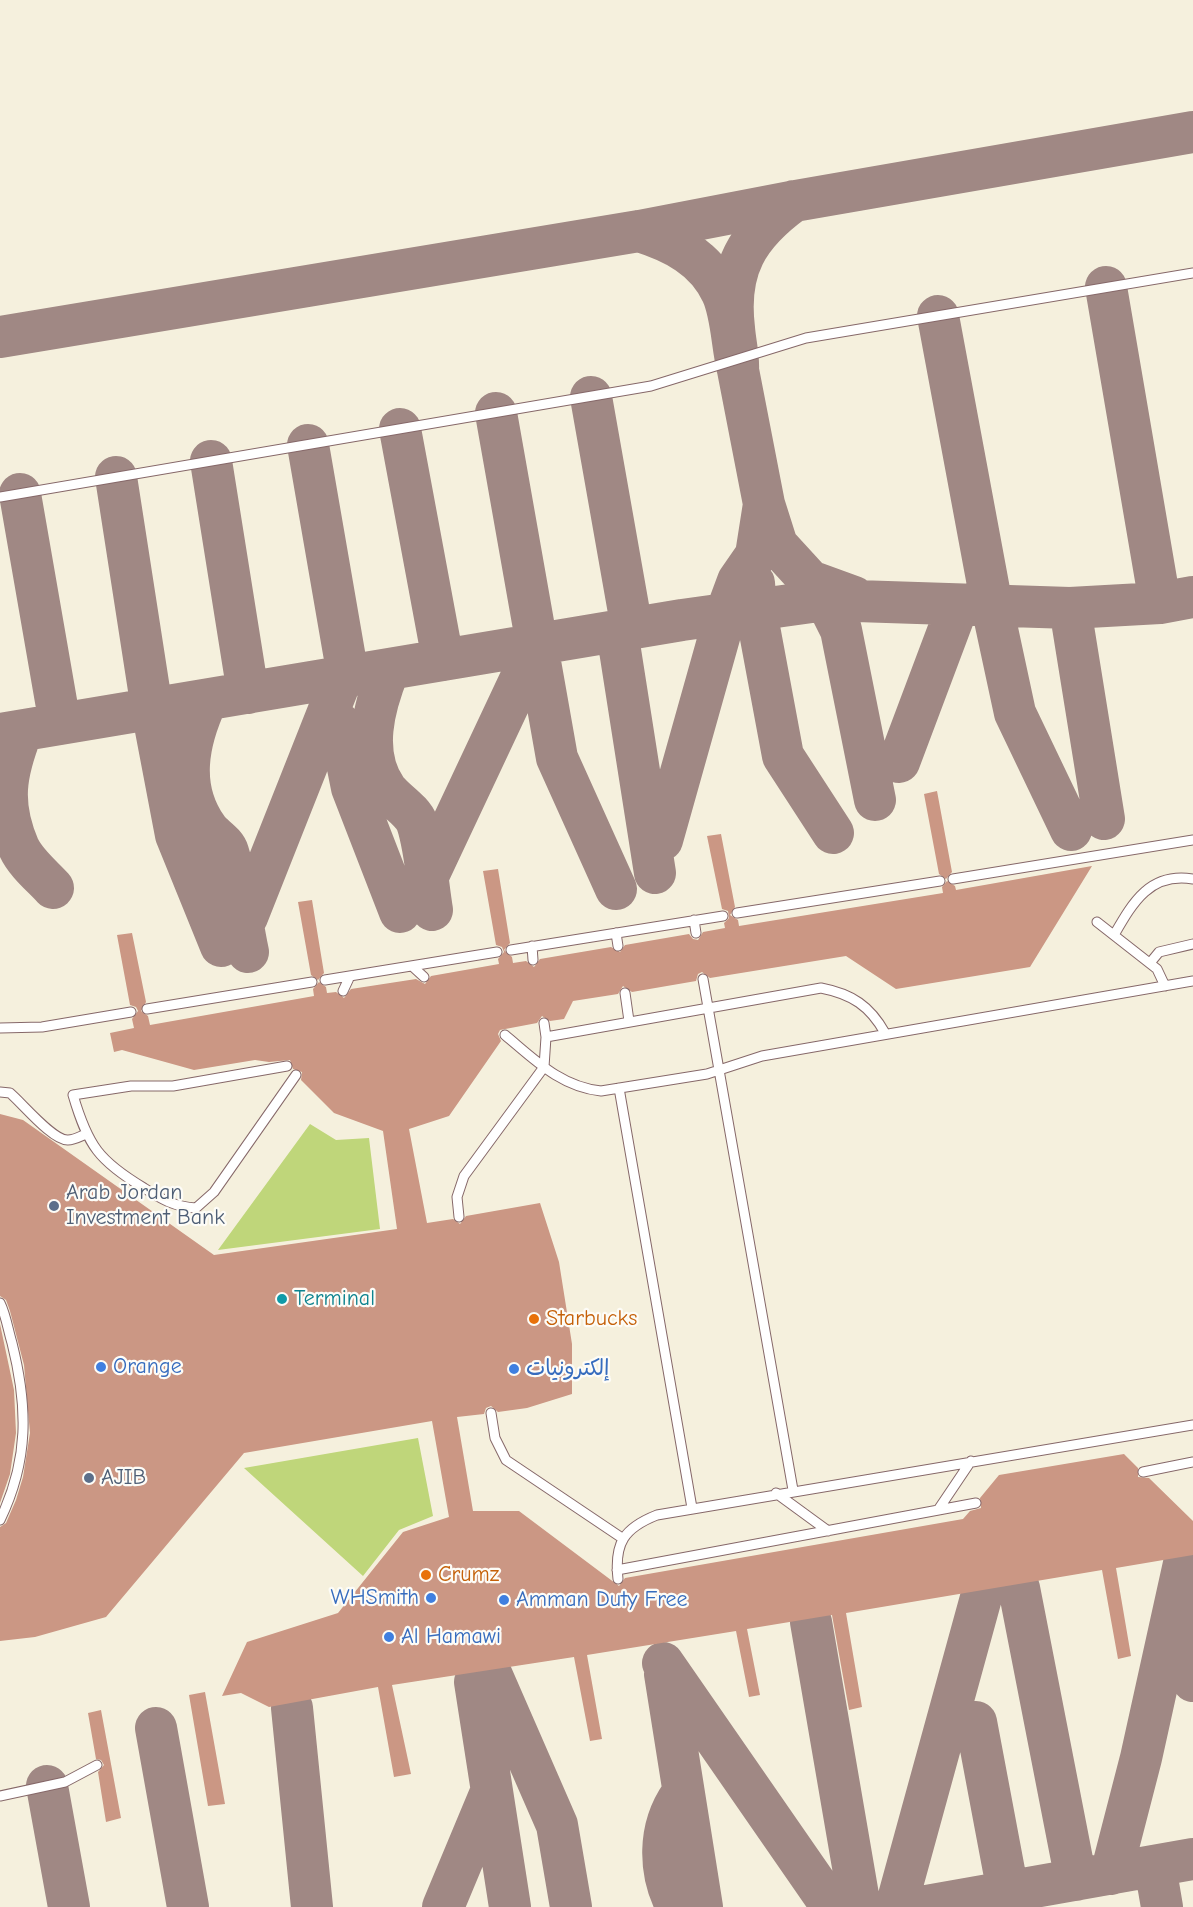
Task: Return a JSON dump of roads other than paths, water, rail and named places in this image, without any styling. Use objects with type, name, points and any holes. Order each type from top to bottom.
[{"type":"lane","points":[[0,497],[651,387],[806,338],[1193,273]]},
{"type":"lane","points":[[954,879],[1193,840]]},
{"type":"lane","points":[[1114,935],[1141,893],[1168,879],[1193,879]]},
{"type":"lane","points":[[737,913],[940,881]]},
{"type":"lane","points":[[511,950],[723,916]]},
{"type":"lane","points":[[694,920],[696,933]]},
{"type":"lane","points":[[1097,922],[1150,963],[1162,977],[1165,986]]},
{"type":"lane","points":[[616,933],[618,946]]},
{"type":"lane","points":[[1150,963],[1160,952],[1193,944]]},
{"type":"lane","points":[[532,946],[533,960]]},
{"type":"lane","points":[[325,980],[497,952]]},
{"type":"lane","points":[[412,966],[424,977]]},
{"type":"lane","points":[[343,991],[350,976]]},
{"type":"lane","points":[[703,980],[793,1490]]},
{"type":"lane","points":[[505,1035],[570,1085],[585,1090],[601,1091],[719,1071],[762,1056],[1193,981]]},
{"type":"lane","points":[[147,1009],[312,982]]},
{"type":"lane","points":[[546,1037],[821,988],[842,992],[860,1001],[875,1015],[885,1034]]},
{"type":"lane","points":[[625,993],[629,1022]]},
{"type":"lane","points":[[0,1028],[42,1027],[131,1012]]},
{"type":"lane","points":[[459,1217],[457,1197],[464,1176],[544,1067],[546,1037],[544,1023]]},
{"type":"lane","points":[[287,1066],[172,1086],[137,1086],[73,1095],[86,1134],[100,1157],[112,1169],[167,1202],[180,1207],[196,1208],[214,1192],[296,1075]]},
{"type":"lane","points":[[619,1088],[692,1508]]},
{"type":"lane","points":[[0,1092],[10,1093],[25,1110],[59,1138],[68,1140],[86,1134]]},
{"type":"lane","points":[[0,1303],[17,1365],[25,1418],[21,1465],[0,1520]]},
{"type":"lane","points":[[491,1413],[495,1438],[506,1460],[622,1538]]},
{"type":"lane","points":[[976,1503],[618,1575],[622,1538],[637,1523],[657,1515],[793,1490],[1193,1425]]},
{"type":"lane","points":[[938,1510],[971,1461]]},
{"type":"lane","points":[[1143,1472],[1193,1462]]},
{"type":"lane","points":[[776,1493],[828,1531]]},
{"type":"lane","points":[[0,1796],[65,1782],[97,1765]]},
{"type":"place","name":"Arab Jordan Investment Bank","points":[[54,1206]]},
{"type":"place","name":"Terminal","points":[[282,1299]]},
{"type":"place","name":"Starbucks","points":[[534,1319]]},
{"type":"place","name":"Orange","points":[[101,1367]]},
{"type":"place","name":"إلكترونيات","points":[[514,1369]]},
{"type":"place","name":"AJIB","points":[[89,1478]]},
{"type":"place","name":"Crumz","points":[[426,1575]]},
{"type":"place","name":"WHSmith","points":[[431,1598]]},
{"type":"place","name":"Amman Duty Free","points":[[504,1600]]},
{"type":"place","name":"Al Hamawi","points":[[389,1637]]}]
